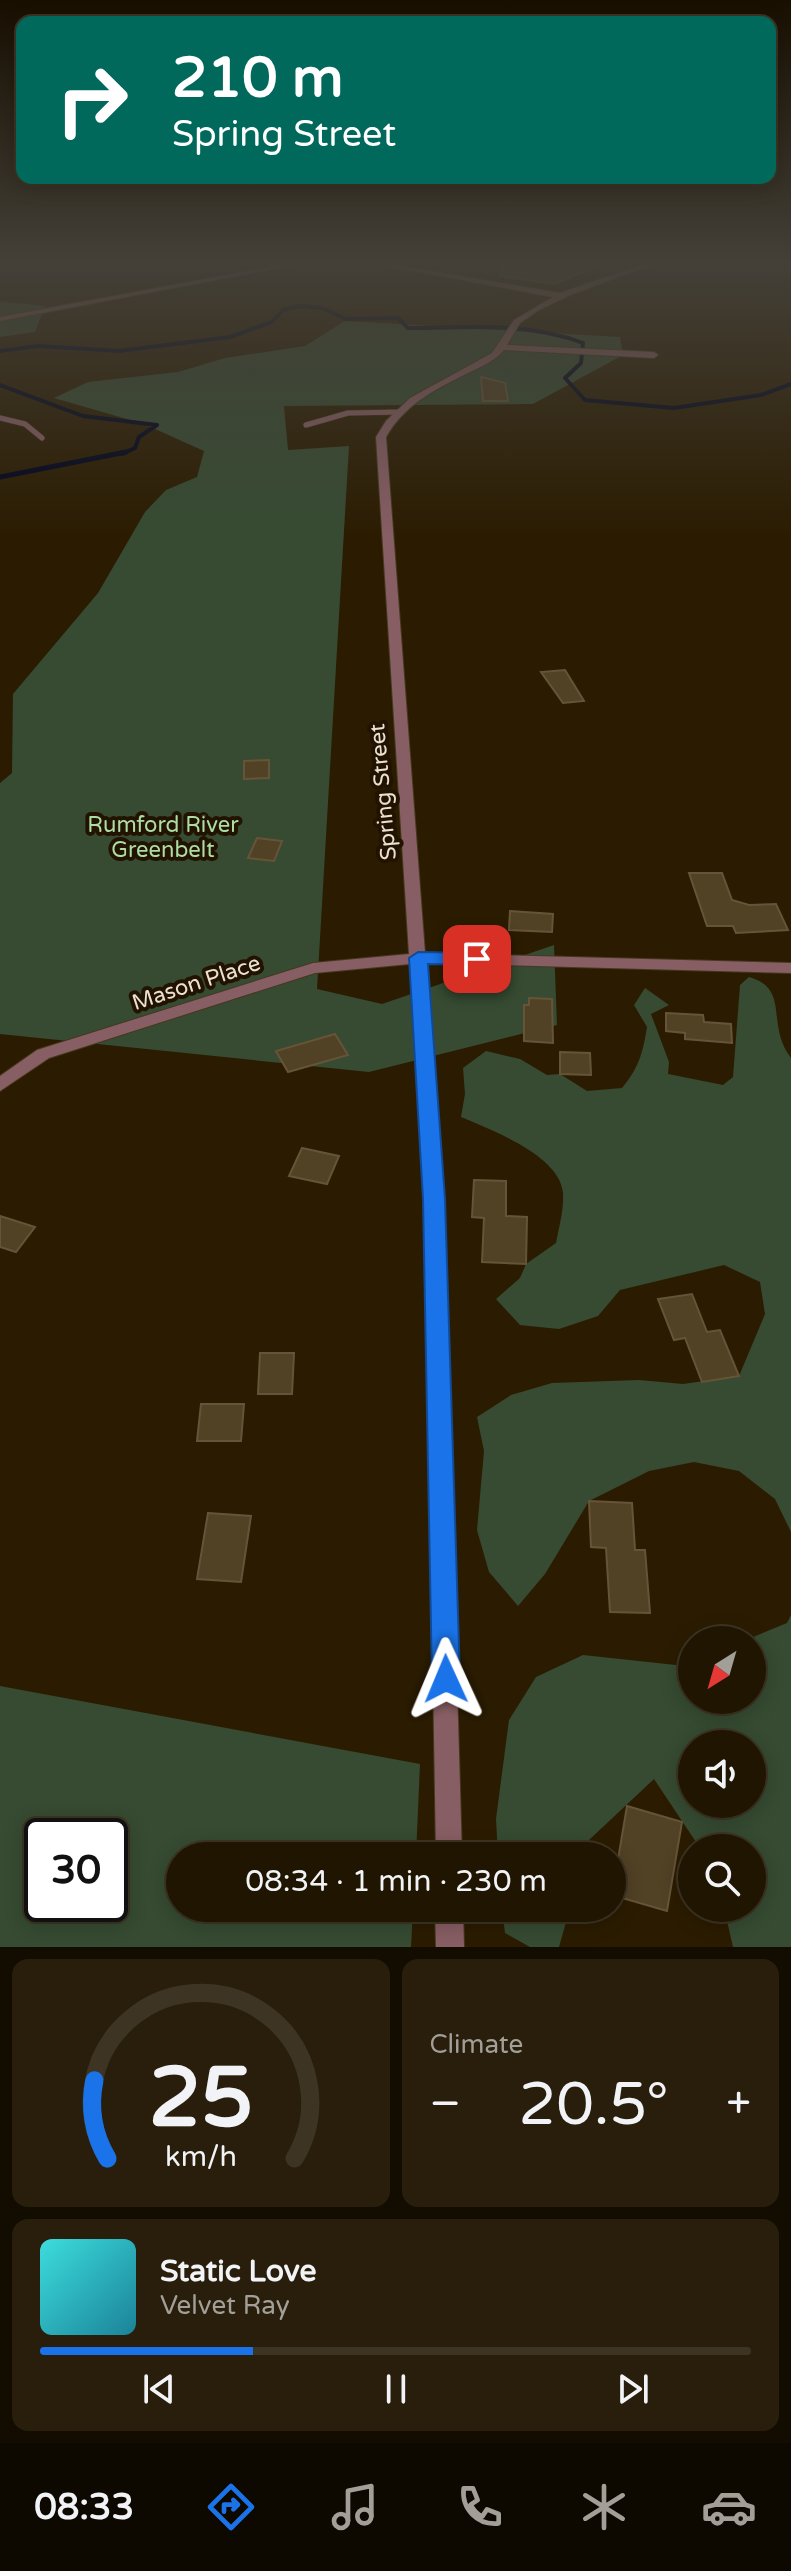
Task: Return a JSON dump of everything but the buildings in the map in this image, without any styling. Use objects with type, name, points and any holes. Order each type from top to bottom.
[{"type":"street","name":"Spring Street","points":[[449,1842],[434,1199],[380,453],[384,430],[400,412],[430,390],[493,356]]},
{"type":"street","points":[[418,958],[791,968]]},
{"type":"street","name":"Mason Place","points":[[0,1085],[43,1054],[313,968],[418,958]]},
{"type":"street","points":[[449,1922],[450,1947]]},
{"type":"lane","points":[[306,425],[348,413],[400,412]]},
{"type":"lane","points":[[0,418],[25,424],[42,438]]},
{"type":"green space","name":"Rumford River Greenbelt","points":[[621,356],[533,404],[284,406],[288,450],[349,446],[317,989],[382,1004],[554,945],[557,1025],[369,1072],[0,1034],[0,783],[12,773],[13,694],[98,593],[145,512],[166,490],[197,477],[204,451],[144,424],[54,398],[88,382],[178,372],[225,358]]},
{"type":"green space","points":[[749,977],[770,990],[779,1033],[791,1058],[791,1532],[775,1499],[739,1471],[694,1462],[649,1471],[589,1501],[545,1574],[518,1606],[489,1572],[477,1530],[484,1451],[477,1417],[511,1395],[552,1383],[639,1380],[683,1384],[739,1376],[765,1314],[760,1282],[724,1265],[620,1290],[598,1316],[559,1329],[520,1325],[496,1299],[520,1278],[526,1264],[556,1243],[563,1193],[559,1179],[537,1156],[506,1137],[461,1117],[465,1094],[463,1068],[486,1051],[520,1059],[547,1075],[560,1074],[587,1091],[622,1088],[636,1067],[644,1044],[647,1027],[634,1005],[645,988],[669,1005],[651,1014],[669,1062],[668,1074],[723,1085],[733,1077],[740,985]]},
{"type":"green space","points":[[791,1615],[791,1947],[733,1947],[727,1922],[766,1922],[766,1834],[691,1834],[680,1818],[766,1818],[766,1730],[678,1730],[678,1815],[654,1779],[588,1842],[497,1842],[496,1819],[509,1720],[536,1677],[583,1655],[678,1665],[678,1714],[766,1714],[766,1632],[787,1623]]},
{"type":"green space","points":[[0,1686],[420,1764],[417,1842],[166,1842],[166,1922],[412,1922],[411,1947],[0,1947]]},
{"type":"green space","points":[[504,1922],[566,1922],[559,1947],[530,1947],[505,1933]]},
{"type":"waterway","points":[[582,356],[581,363],[565,378],[585,400],[674,408],[761,395],[791,384]]},
{"type":"waterway","points":[[0,385],[83,416],[157,425],[139,437],[135,448],[122,454]]},
{"type":"waterway","points":[[0,477],[126,452]]},
{"type":"route","points":[[446,1679],[434,1199],[418,958],[477,959]]}]
